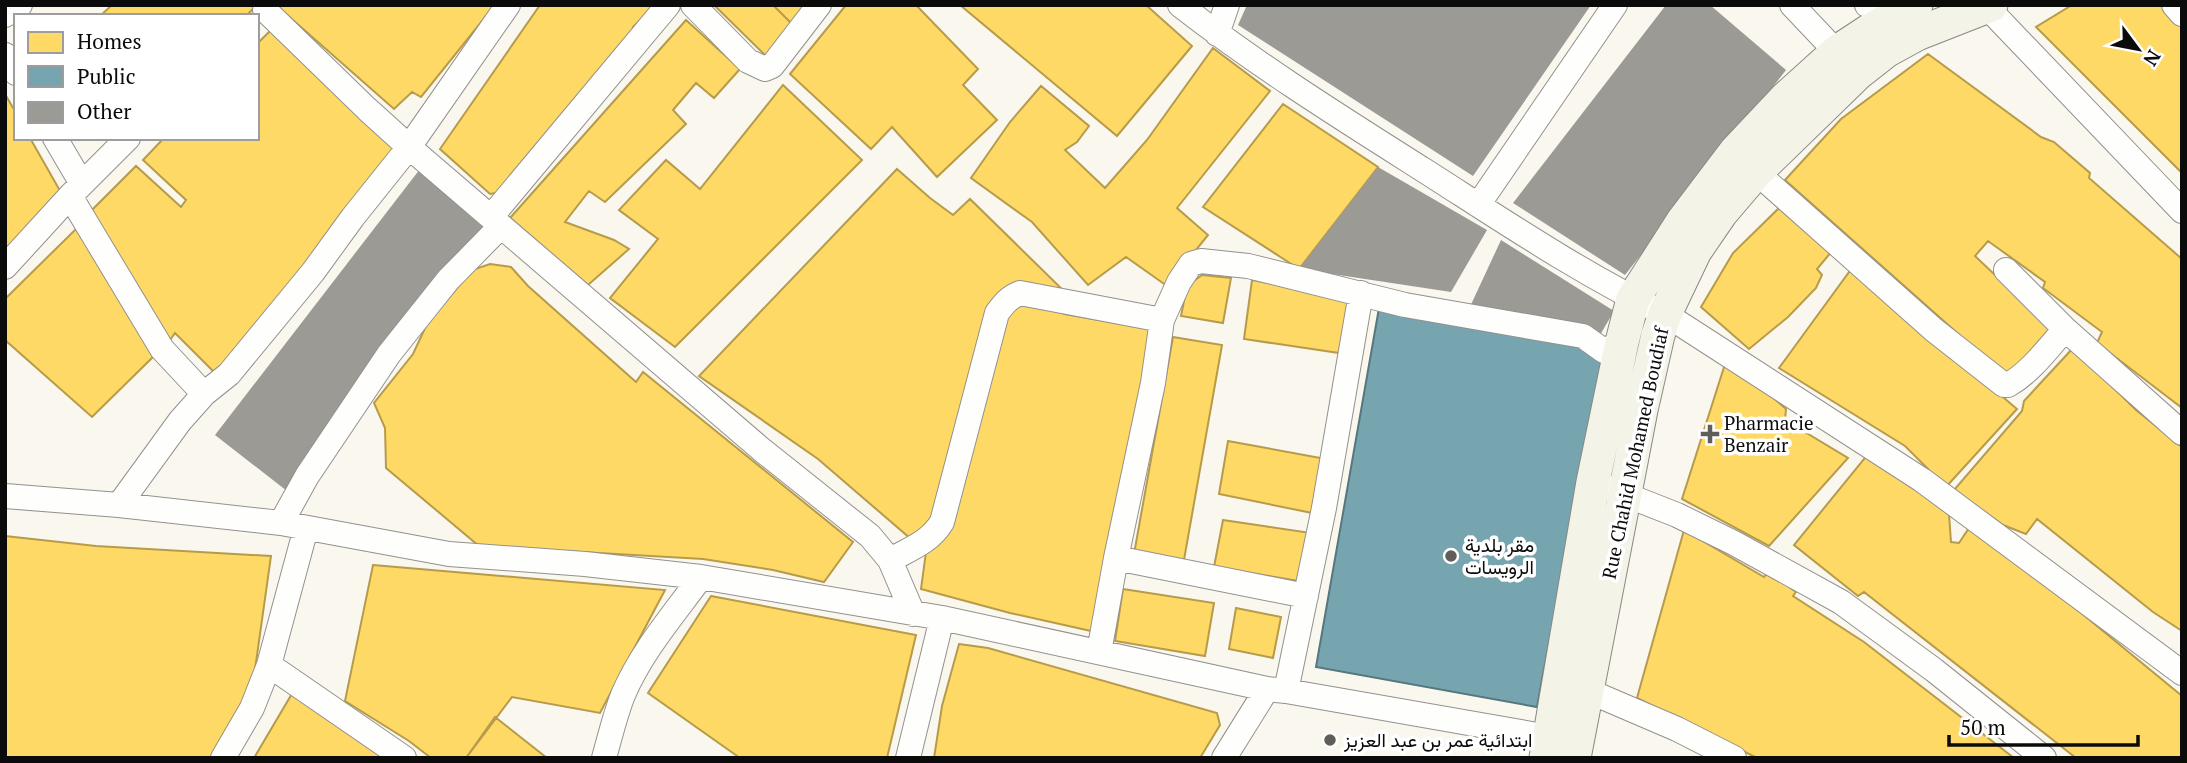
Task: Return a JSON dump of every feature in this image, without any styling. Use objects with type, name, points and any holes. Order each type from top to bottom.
[{"type":"main road","name":"Rue Chahid Mohamed Boudiaf","points":[[1562,749],[1593,482],[1633,299],[1683,221],[1735,151],[1786,98],[1847,63],[1886,51],[1899,15],[1988,6]]},
{"type":"main road","name":"Rue Chahid Mohamed Boudiaf","points":[[1562,749],[1586,690],[1641,410],[1665,314],[1695,251],[1721,213],[1847,63]]},
{"type":"street","points":[[5,15],[20,5]]},
{"type":"street","points":[[119,505],[180,421],[204,394],[229,374],[313,272],[353,216],[409,147],[509,5]]},
{"type":"street","points":[[281,523],[307,476],[389,354],[668,5]]},
{"type":"street","points":[[693,5],[748,61],[765,69],[772,66],[819,5]]},
{"type":"street","points":[[1180,5],[1217,34],[1478,205],[1547,249],[1633,299],[1665,314],[1922,480],[2182,673]]},
{"type":"street","points":[[1217,34],[1227,5]]},
{"type":"street","points":[[1478,205],[1615,5]]},
{"type":"street","points":[[1792,5],[1847,63]]},
{"type":"street","points":[[2174,5],[2182,13]]},
{"type":"street","points":[[1988,6],[2182,211]]},
{"type":"street","points":[[264,11],[409,147],[762,450],[870,537],[890,560],[913,614]]},
{"type":"street","points":[[56,140],[76,190],[162,349],[204,394]]},
{"type":"street","points":[[5,267],[126,140]]},
{"type":"street","points":[[1756,172],[1934,331],[2004,385],[2013,383],[2065,328]]},
{"type":"street","points":[[1099,652],[1153,383],[1163,320],[1186,271],[1192,264],[1201,261],[1248,266],[1405,305],[1583,336],[1604,351],[1622,342]]},
{"type":"street","points":[[2006,270],[2065,328],[2182,433]]},
{"type":"street","points":[[890,560],[923,542],[935,533],[942,522],[997,313],[1004,303],[1020,293],[1163,320]]},
{"type":"street","points":[[1224,758],[1276,690],[1306,596],[1361,293]]},
{"type":"street","points":[[1593,482],[1677,514],[1841,603],[1934,670],[2044,758]]},
{"type":"street","points":[[5,496],[119,505],[281,523],[449,554],[585,564],[701,577],[942,618],[1276,690],[1455,722],[1562,749]]},
{"type":"street","points":[[223,758],[252,708],[269,665],[306,528]]},
{"type":"street","points":[[1116,558],[1306,596]]},
{"type":"street","points":[[604,758],[623,695],[658,635],[701,577]]},
{"type":"street","points":[[908,758],[942,618]]},
{"type":"street","points":[[269,665],[404,758]]},
{"type":"street","points":[[1586,690],[1677,729],[1734,758]]},
{"type":"building: Homes","points":[[112,5],[257,5],[248,14],[102,14]]},
{"type":"building: Homes","points":[[495,5],[421,97],[412,92],[394,109],[277,6]]},
{"type":"building: Homes","points":[[540,5],[657,5],[633,27],[637,31],[511,190],[490,194],[440,149]]},
{"type":"building: Homes","points":[[714,5],[773,5],[799,31],[768,58]]},
{"type":"building: Homes","points":[[773,5],[811,5],[794,26]]},
{"type":"building: Homes","points":[[846,5],[916,5],[978,69],[963,85],[997,120],[937,177],[892,127],[871,149],[790,74]]},
{"type":"building: Homes","points":[[960,5],[1146,5],[1192,46],[1117,136]]},
{"type":"building: Homes","points":[[2072,5],[2165,5],[2182,20],[2182,173],[2036,27]]},
{"type":"building: Homes","points":[[686,20],[740,69],[714,98],[696,83],[673,110],[686,124],[605,202],[589,191],[565,222],[614,240],[629,249],[588,285],[510,218]]},
{"type":"building: Homes","points":[[274,27],[399,150],[222,380],[175,333],[170,340],[90,212],[136,166],[181,207],[186,200],[143,160],[162,140],[259,140],[259,42]]},
{"type":"building: Homes","points":[[1213,48],[1270,91],[1177,208],[1208,235],[1167,286],[1126,257],[1088,285],[1032,222],[971,178],[1010,122],[1041,86],[1089,126],[1077,142],[1065,150],[1105,188],[1147,140]]},
{"type":"building: Homes","points":[[1928,54],[2041,137],[2054,142],[2090,173],[2089,178],[2182,259],[2182,408],[2097,343],[2102,332],[2043,288],[2045,282],[1988,241],[1975,256],[2054,331],[2009,379],[1785,180],[1841,119]]},
{"type":"building: Homes","points":[[783,85],[862,160],[675,347],[610,298],[658,239],[619,210],[666,160],[700,189]]},
{"type":"building: Homes","points":[[5,94],[14,110],[14,140],[31,140],[63,196],[5,254]]},
{"type":"building: Homes","points":[[1283,104],[1378,167],[1299,269],[1203,207]]},
{"type":"building: Homes","points":[[897,169],[953,215],[970,199],[1068,295],[1064,314],[1157,330],[1100,633],[921,589],[926,552],[818,459],[699,376]]},
{"type":"building: Homes","points":[[1781,206],[1832,251],[1817,269],[1822,275],[1816,288],[1788,317],[1749,349],[1701,307],[1733,253]]},
{"type":"building: Homes","points":[[80,225],[155,355],[92,417],[5,340],[5,299]]},
{"type":"building: Homes","points":[[490,264],[511,267],[528,286],[636,382],[643,372],[853,542],[824,582],[773,570],[703,559],[479,546],[386,468],[385,428],[374,403],[413,354],[427,324],[472,270]]},
{"type":"building: Homes","points":[[1852,268],[2017,409],[1946,487],[1905,446],[1779,368]]},
{"type":"building: Homes","points":[[1202,275],[1231,278],[1223,323],[1181,316],[1187,286]]},
{"type":"building: Homes","points":[[1252,280],[1355,299],[1346,354],[1244,339]]},
{"type":"building: Homes","points":[[1173,337],[1222,345],[1184,560],[1134,554]]},
{"type":"building: Homes","points":[[2073,348],[2136,410],[2182,447],[2182,631],[2153,612],[2037,519],[2026,534],[2003,525],[1954,490],[2022,411],[2024,401]]},
{"type":"building: Homes","points":[[1725,364],[1754,381],[1786,409],[1785,420],[1848,458],[1769,546],[1682,499]]},
{"type":"building: Homes","points":[[1228,441],[1326,459],[1317,514],[1219,494]]},
{"type":"building: Homes","points":[[1868,454],[1949,514],[1951,542],[1959,543],[1969,528],[2080,612],[2182,696],[2182,758],[2076,758],[1864,592],[1858,596],[1794,545]]},
{"type":"building: Homes","points":[[1223,520],[1311,533],[1305,582],[1214,567]]},
{"type":"building: Homes","points":[[1684,530],[1764,577],[1768,572],[1796,592],[1793,596],[1864,642],[2014,758],[1757,758],[1637,698]]},
{"type":"building: Homes","points":[[5,536],[96,546],[271,556],[251,698],[215,758],[5,758]]},
{"type":"building: Homes","points":[[373,565],[665,590],[600,713],[512,697],[466,758],[431,758],[345,701]]},
{"type":"building: Homes","points":[[1123,589],[1214,603],[1205,656],[1115,641]]},
{"type":"building: Homes","points":[[711,596],[916,635],[887,758],[740,758],[648,693]]},
{"type":"building: Homes","points":[[1236,608],[1281,617],[1273,658],[1229,649]]},
{"type":"building: Homes","points":[[959,644],[988,648],[1217,713],[1220,725],[1200,758],[934,758],[942,706]]},
{"type":"building: Homes","points":[[293,692],[392,758],[254,758]]},
{"type":"building: Homes","points":[[495,717],[547,758],[466,758]]},
{"type":"building: Public","name":"مقر بلدية الرويسات","points":[[1379,308],[1604,351],[1537,707],[1316,667]]},
{"type":"building: Other","points":[[1247,5],[1591,5],[1473,176],[1238,25]]},
{"type":"building: Other","points":[[1666,5],[1710,5],[1786,70],[1625,275],[1513,203]]},
{"type":"building: Other","points":[[1378,167],[1487,230],[1451,292],[1299,269]]},
{"type":"building: Other","points":[[420,169],[487,225],[287,491],[215,435]]},
{"type":"building: Other","points":[[1501,240],[1614,311],[1600,335],[1468,311]]},
{"type":"place","name":"Pharmacie Benzair","points":[[1710,434]]},
{"type":"place","name":"مقر بلدية الرويسات","points":[[1451,556]]},
{"type":"place","name":"ابتدائية عمر بن عبد العزيز","points":[[1330,740]]}]
